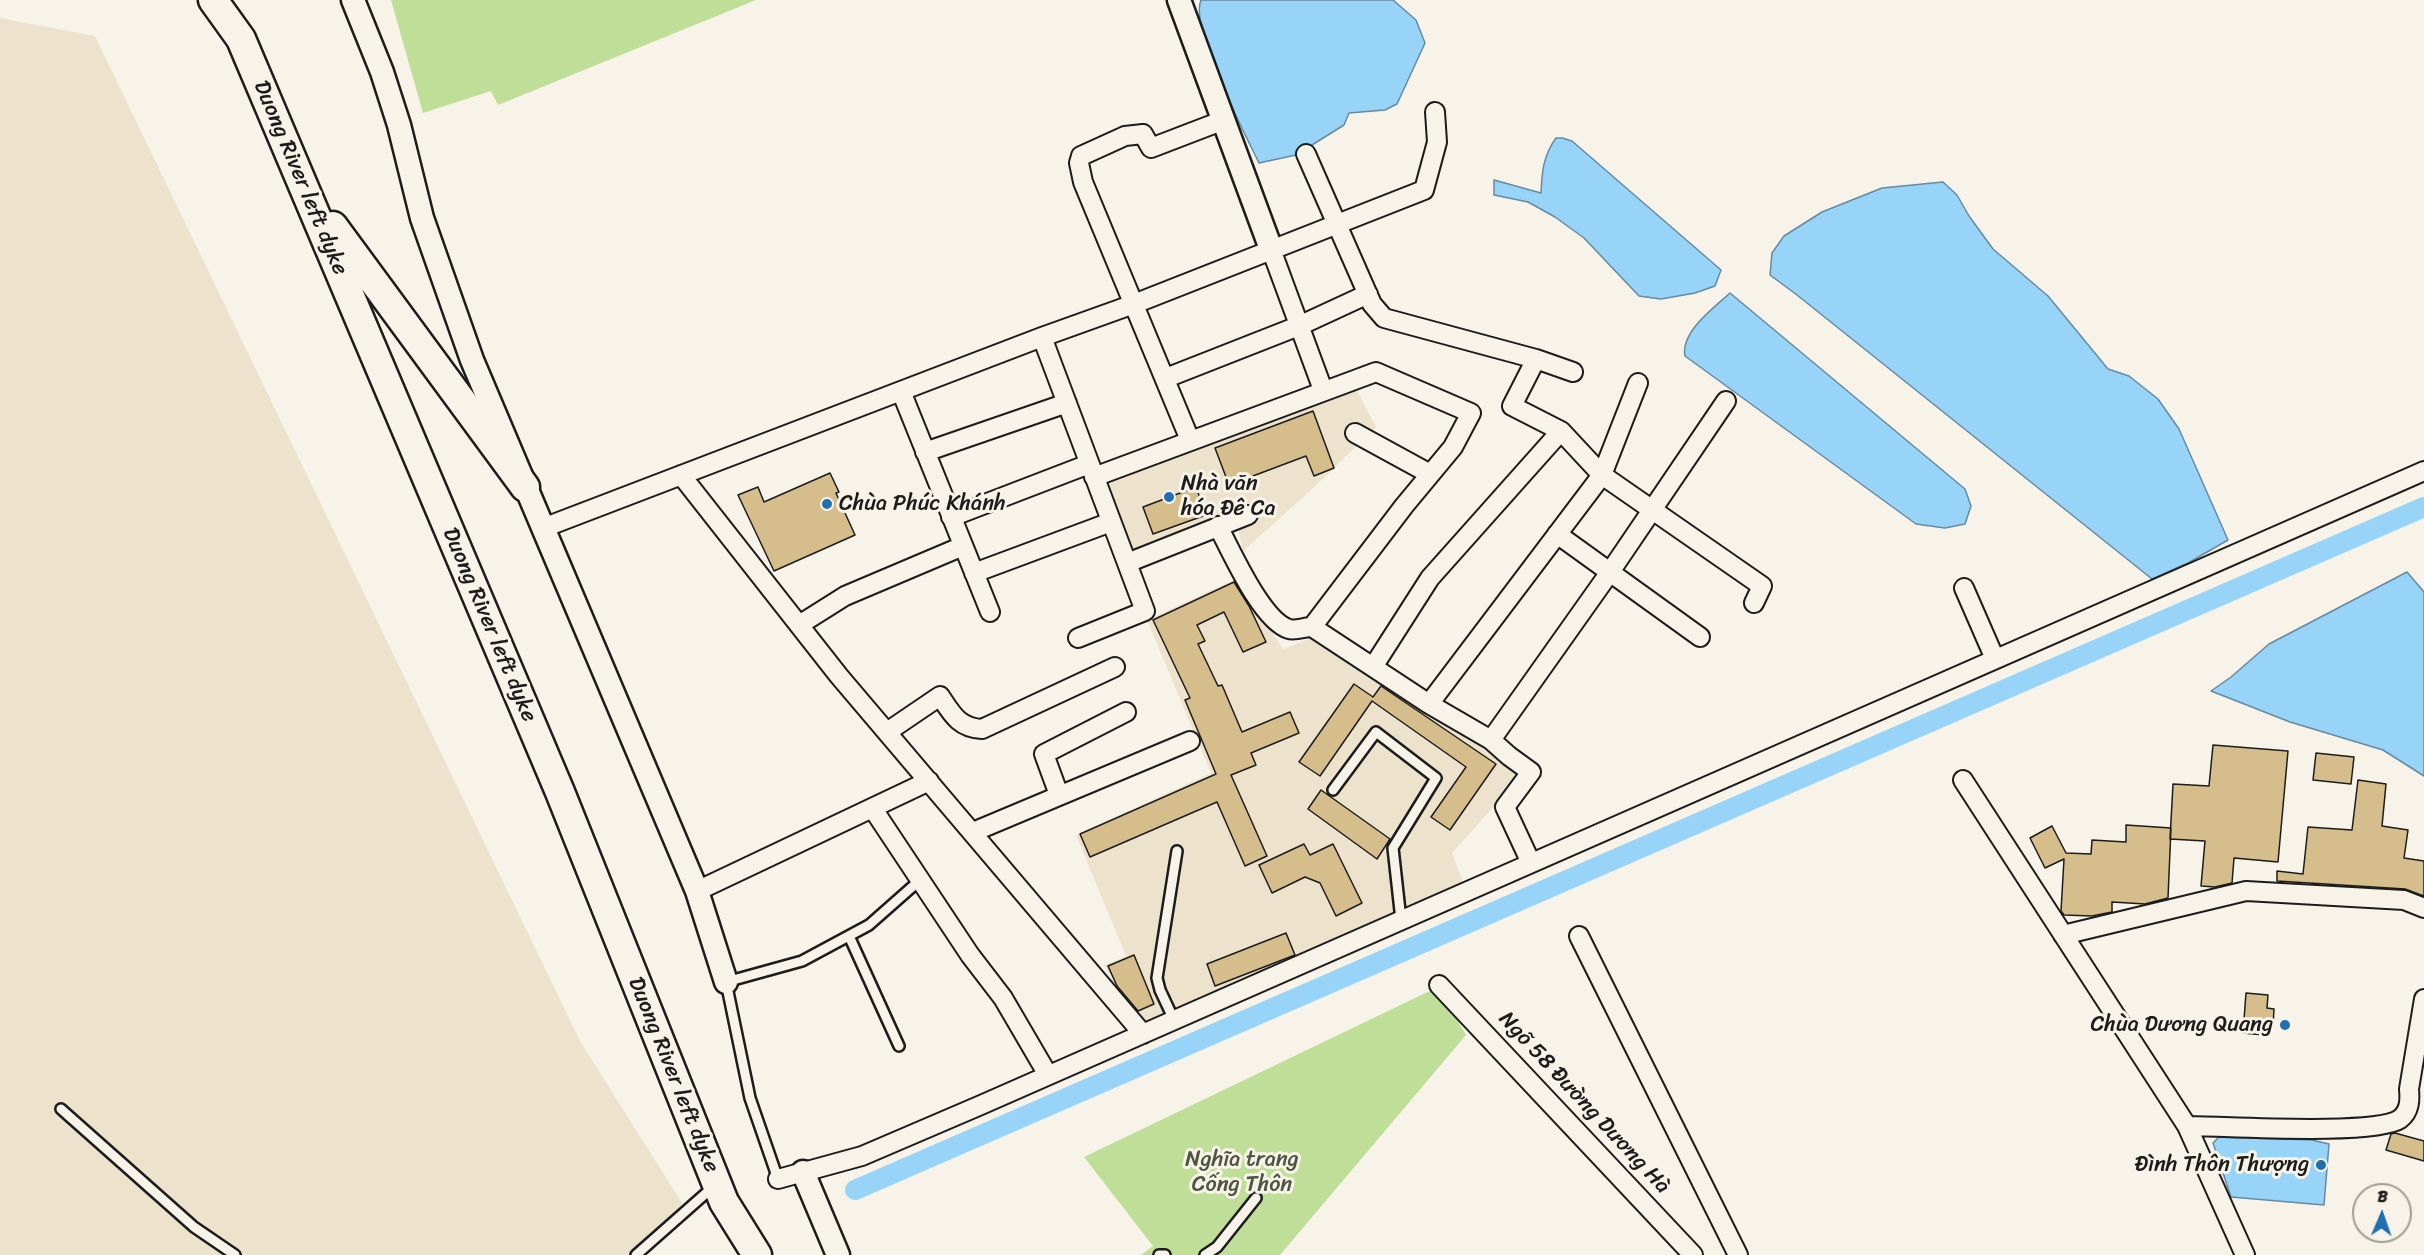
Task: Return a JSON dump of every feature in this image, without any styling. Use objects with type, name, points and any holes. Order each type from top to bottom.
[{"type":"main road","name":"Duong River left dyke","points":[[213,0],[241,39],[560,792],[724,1202],[757,1255]]},
{"type":"main road","points":[[305,189],[525,487]]},
{"type":"street","points":[[353,0],[385,83],[423,218],[452,306],[525,487],[697,891],[726,982]]},
{"type":"street","points":[[1179,0],[1301,325],[1323,390]]},
{"type":"street","points":[[543,528],[1134,304],[1424,190],[1437,142],[1435,112]]},
{"type":"street","points":[[1190,440],[1083,182],[1078,162],[1081,156],[1125,136],[1143,134],[1151,148],[1224,120]]},
{"type":"street","points":[[1306,154],[1372,304],[1384,318],[1536,359],[1573,372]]},
{"type":"street","points":[[1166,378],[1301,325],[1368,294]]},
{"type":"street","points":[[1042,337],[1145,611],[1078,638]]},
{"type":"street","points":[[1536,359],[1512,406],[1561,431],[1602,475],[1762,586],[1754,603]]},
{"type":"street","points":[[951,517],[1190,440],[1376,372],[1471,413],[1453,447],[1312,627]]},
{"type":"street","points":[[1429,704],[1602,475],[1638,383]]},
{"type":"street","points":[[901,391],[990,612]]},
{"type":"street","points":[[1491,740],[1653,510],[1726,401]]},
{"type":"street","points":[[925,452],[1067,403]]},
{"type":"street","points":[[1373,667],[1430,578],[1561,431]]},
{"type":"street","points":[[1355,433],[1430,474]]},
{"type":"street","points":[[778,1179],[862,1156],[2424,471]]},
{"type":"street","points":[[681,475],[887,732],[1143,1034]]},
{"type":"street","points":[[1127,563],[1248,515]]},
{"type":"street","points":[[974,573],[1111,522]]},
{"type":"street","points":[[1218,526],[1250,586],[1271,618],[1290,629],[1312,627],[1429,704],[1491,740],[1531,772],[1505,807],[1531,863]]},
{"type":"street","points":[[1557,534],[1700,637]]},
{"type":"street","points":[[799,625],[845,596],[963,546]]},
{"type":"street","points":[[1964,588],[1995,659]]},
{"type":"street","points":[[887,732],[940,696],[959,723],[971,729],[982,729],[1114,667]]},
{"type":"street","points":[[1059,795],[1044,754],[1126,712]]},
{"type":"street","points":[[973,832],[1190,741]]},
{"type":"street","points":[[1963,780],[2187,1126],[2245,1255]]},
{"type":"street","points":[[697,891],[929,781]]},
{"type":"street","points":[[873,809],[970,955],[1004,998],[1048,1075]]},
{"type":"street","points":[[2063,935],[2247,891],[2404,900],[2424,908]]},
{"type":"street","points":[[1579,936],[1738,1255]]},
{"type":"street","name":"Ngõ 58 Đường Dương Hà","points":[[1439,985],[1693,1255]]},
{"type":"street","points":[[2187,1126],[2336,1128],[2377,1125],[2399,1119],[2406,1112],[2410,1103],[2409,1089],[2424,999]]},
{"type":"street","points":[[803,1172],[838,1255]]},
{"type":"lane","points":[[1333,790],[1376,732],[1436,778],[1394,848],[1401,920]]},
{"type":"lane","points":[[1174,1020],[1157,978],[1176,851]]},
{"type":"lane","points":[[778,1179],[750,1098],[726,982],[802,961],[869,925],[920,880]]},
{"type":"lane","points":[[849,936],[898,1046]]},
{"type":"lane","points":[[61,1109],[194,1227],[235,1255]]},
{"type":"lane","points":[[636,1255],[717,1184]]},
{"type":"lane","points":[[1205,1255],[1217,1247],[1256,1198]]},
{"type":"lane","points":[[1159,1255],[1165,1255]]},
{"type":"shaded area","points":[[0,18],[95,36],[580,1041],[682,1203],[645,1255],[0,1255]]},
{"type":"shaded area","points":[[1355,387],[1376,427],[1243,551],[1234,511],[1130,551],[1104,483]]},
{"type":"shaded area","points":[[1238,578],[1283,649],[1314,637],[1523,774],[1452,853],[1466,890],[1134,1028],[1105,965],[1126,956],[1076,835],[1211,773],[1147,620]]},
{"type":"green space","points":[[391,0],[756,0],[498,105],[491,91],[423,113]]},
{"type":"green space","name":"Nghĩa trang Cống Thôn","points":[[1438,987],[1466,1035],[1280,1255],[1141,1255],[1153,1246],[1084,1157]]},
{"type":"water","points":[[1201,0],[1393,0],[1416,20],[1425,43],[1397,104],[1385,110],[1349,113],[1344,125],[1296,155],[1259,163],[1210,56],[1199,14]]},
{"type":"water","points":[[1556,138],[1572,141],[1721,270],[1715,286],[1695,293],[1661,299],[1639,296],[1584,238],[1555,217],[1528,202],[1494,195],[1494,180],[1541,193],[1544,164],[1548,151]]},
{"type":"water","points":[[1943,182],[1957,195],[1993,249],[2048,296],[2108,369],[2129,376],[2158,399],[2179,429],[2228,540],[2188,563],[2152,579],[1770,275],[1772,253],[1784,236],[1822,212],[1882,188]]},
{"type":"water","points":[[1730,293],[1965,489],[1971,506],[1965,524],[1945,528],[1916,524],[1685,356],[1685,347],[1693,329]]},
{"type":"water","points":[[2407,572],[2424,592],[2424,776],[2383,750],[2290,722],[2211,691],[2269,644]]},
{"type":"water","points":[[2219,1137],[2312,1140],[2329,1144],[2324,1205],[2231,1197],[2213,1143]]},
{"type":"building","points":[[1313,411],[1334,468],[1314,476],[1306,456],[1229,485],[1215,448]]},
{"type":"building","points":[[830,473],[839,492],[836,493],[855,535],[774,571],[738,495],[758,487],[764,502]]},
{"type":"building","points":[[1196,487],[1206,515],[1153,534],[1143,507]]},
{"type":"building","points":[[1234,582],[1249,606],[1266,642],[1243,652],[1224,612],[1197,625],[1205,641],[1198,644],[1218,686],[1222,685],[1242,732],[1290,712],[1299,733],[1251,753],[1256,765],[1231,775],[1267,856],[1245,866],[1217,802],[1090,857],[1080,834],[1216,774],[1185,700],[1190,698],[1153,620]]},
{"type":"building","points":[[1354,684],[1373,697],[1381,686],[1496,764],[1450,830],[1431,817],[1466,767],[1372,701],[1320,776],[1299,762]]},
{"type":"building","points":[[2213,745],[2288,751],[2278,862],[2234,858],[2232,883],[2215,887],[2201,886],[2205,841],[2170,839],[2173,784],[2209,786]]},
{"type":"building","points":[[2316,753],[2354,757],[2351,784],[2313,780]]},
{"type":"building","points":[[2358,780],[2386,784],[2382,826],[2408,830],[2404,858],[2424,861],[2424,896],[2405,889],[2277,881],[2277,871],[2303,874],[2308,827],[2352,830]]},
{"type":"building","points":[[1321,790],[1390,839],[1377,859],[1308,809]]},
{"type":"building","points":[[2126,825],[2171,828],[2168,898],[2145,904],[2112,902],[2112,912],[2092,916],[2064,915],[2061,911],[2064,859],[2045,868],[2030,838],[2052,826],[2066,853],[2091,854],[2092,840],[2126,842]]},
{"type":"building","points":[[1304,844],[1310,855],[1333,844],[1362,903],[1336,916],[1320,883],[1305,877],[1272,893],[1259,865]]},
{"type":"building","points":[[1286,933],[1295,955],[1215,986],[1207,964]]},
{"type":"building","points":[[1134,955],[1154,1004],[1138,1011],[1117,986],[1108,966]]},
{"type":"building","points":[[2246,993],[2268,995],[2267,1008],[2274,1009],[2273,1026],[2265,1025],[2264,1035],[2243,1033]]},
{"type":"building","points":[[2395,1133],[2424,1141],[2424,1161],[2386,1150],[2391,1134]]},
{"type":"waterway","points":[[855,1190],[2424,507]]},
{"type":"place","name":"Nhà văn hóa Đê Ca","points":[[1169,497]]},
{"type":"place","name":"Chùa Phúc Khánh","points":[[827,504]]},
{"type":"place","name":"Chùa Dương Quang","points":[[2285,1025]]},
{"type":"place","name":"Đình Thôn Thượng","points":[[2321,1165]]}]
